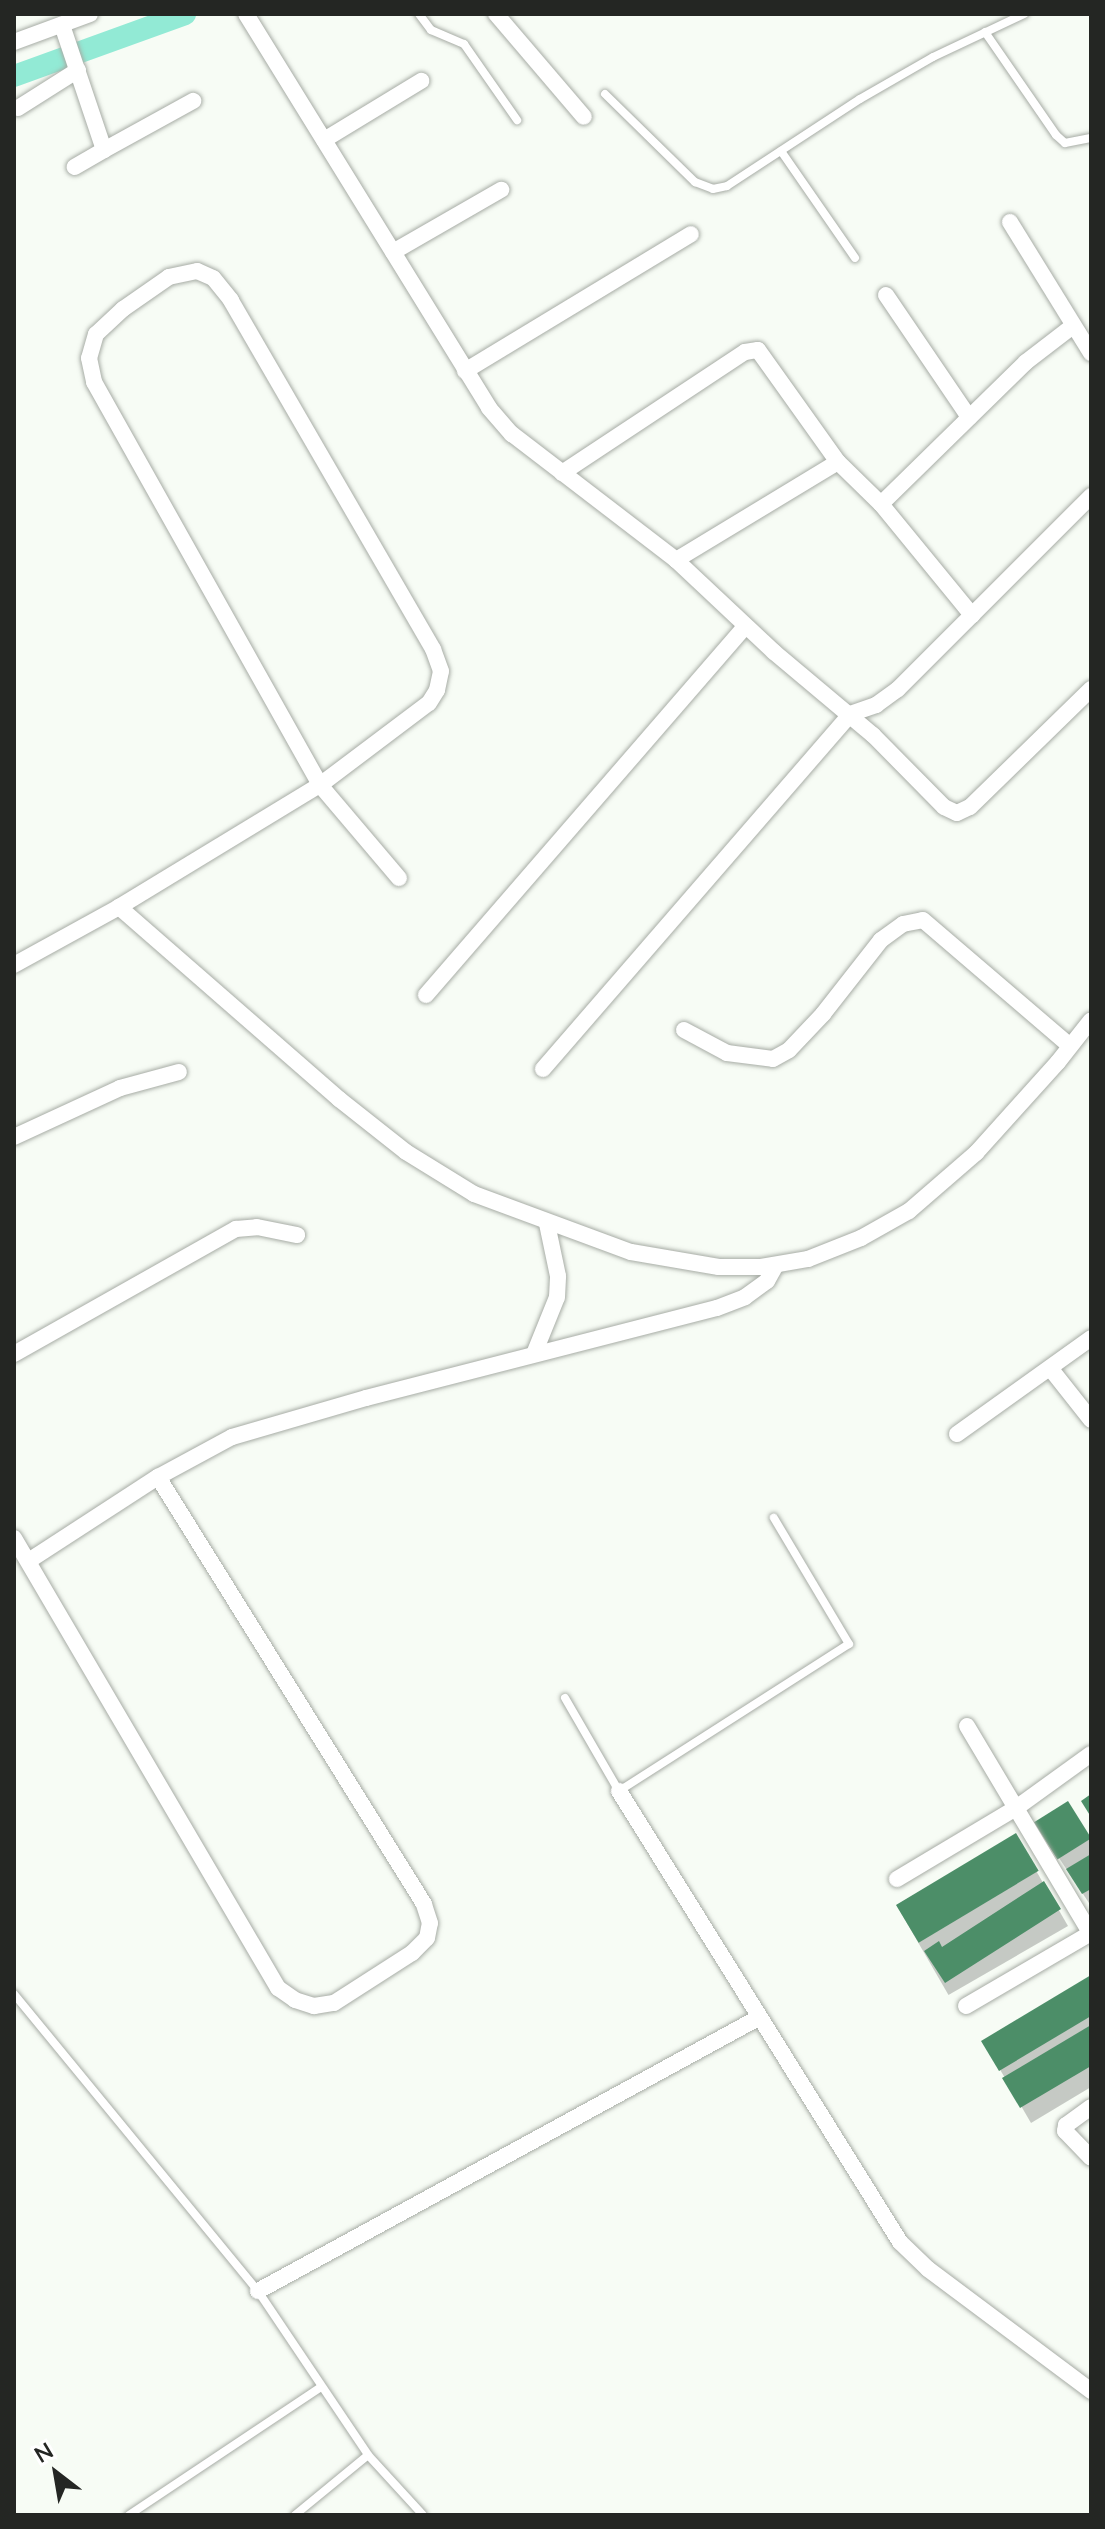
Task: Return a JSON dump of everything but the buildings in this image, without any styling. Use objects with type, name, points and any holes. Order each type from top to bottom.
[{"type":"street","points":[[14,42],[64,31],[90,14]]},
{"type":"street","points":[[246,14],[489,408],[512,434],[676,560],[746,626],[850,714],[944,807],[957,813],[970,807],[1091,689]]},
{"type":"street","points":[[496,14],[584,117]]},
{"type":"street","points":[[64,31],[104,150]]},
{"type":"street","points":[[18,108],[76,63]]},
{"type":"street","points":[[324,140],[421,81]]},
{"type":"street","points":[[74,167],[193,101]]},
{"type":"street","points":[[393,252],[501,190]]},
{"type":"street","points":[[1010,222],[1091,353]]},
{"type":"street","points":[[465,371],[691,234]]},
{"type":"street","points":[[14,965],[119,907],[320,785],[429,703],[437,690],[441,671],[433,649],[231,300],[213,278],[197,271],[169,277],[123,309],[96,334],[89,358],[94,382],[320,785],[399,878]]},
{"type":"street","points":[[886,295],[969,417]]},
{"type":"street","points":[[881,504],[1026,362],[1073,326]]},
{"type":"street","points":[[562,473],[745,352],[758,350],[838,462],[881,504],[972,615]]},
{"type":"street","points":[[676,560],[838,462]]},
{"type":"street","points":[[543,1069],[850,714],[876,705],[898,689],[1091,496]]},
{"type":"street","points":[[426,995],[746,626]]},
{"type":"street","points":[[119,907],[339,1099],[406,1152],[474,1194],[547,1224],[631,1252],[719,1267],[776,1265],[808,1259],[861,1238],[909,1211],[976,1153],[1091,1020]]},
{"type":"street","points":[[684,1030],[727,1053],[773,1059],[789,1050],[823,1014],[881,940],[903,924],[923,920],[1069,1045]]},
{"type":"street","points":[[14,1137],[120,1088],[179,1072]]},
{"type":"street","points":[[534,1354],[557,1297],[558,1276],[547,1224]]},
{"type":"street","points":[[14,1354],[216,1237],[236,1229],[257,1227],[297,1235]]},
{"type":"street","points":[[30,1560],[158,1477],[232,1437],[534,1354],[717,1308],[745,1297],[767,1281],[776,1265]]},
{"type":"street","points":[[957,1434],[1091,1338]]},
{"type":"street","points":[[1050,1368],[1091,1420]]},
{"type":"street","points":[[14,1538],[30,1560],[278,1988],[295,2000],[314,2006],[334,2003],[412,1953],[427,1938],[430,1923],[424,1904],[158,1477]]},
{"type":"street","points":[[966,2006],[1091,1933],[967,1726]]},
{"type":"street","points":[[897,1879],[1016,1808],[1091,1754]]},
{"type":"street","points":[[619,1791],[900,2242],[928,2269],[1091,2391]]},
{"type":"street","points":[[258,2291],[758,2018]]},
{"type":"street","points":[[1091,2107],[1066,2125],[1065,2131],[1091,2158]]},
{"type":"lane","points":[[419,14],[431,30],[464,44],[517,120]]},
{"type":"lane","points":[[605,94],[695,182],[713,189],[727,186],[860,99],[1024,14]]},
{"type":"lane","points":[[985,32],[1056,135],[1065,143],[1091,138]]},
{"type":"lane","points":[[781,151],[855,258]]},
{"type":"lane","points":[[565,1698],[619,1791],[849,1644],[774,1518]]},
{"type":"lane","points":[[14,1994],[258,2291],[368,2455],[423,2515]]},
{"type":"lane","points":[[129,2515],[321,2387]]},
{"type":"lane","points":[[295,2515],[368,2455]]},
{"type":"waterway","points":[[14,76],[185,14]]}]
